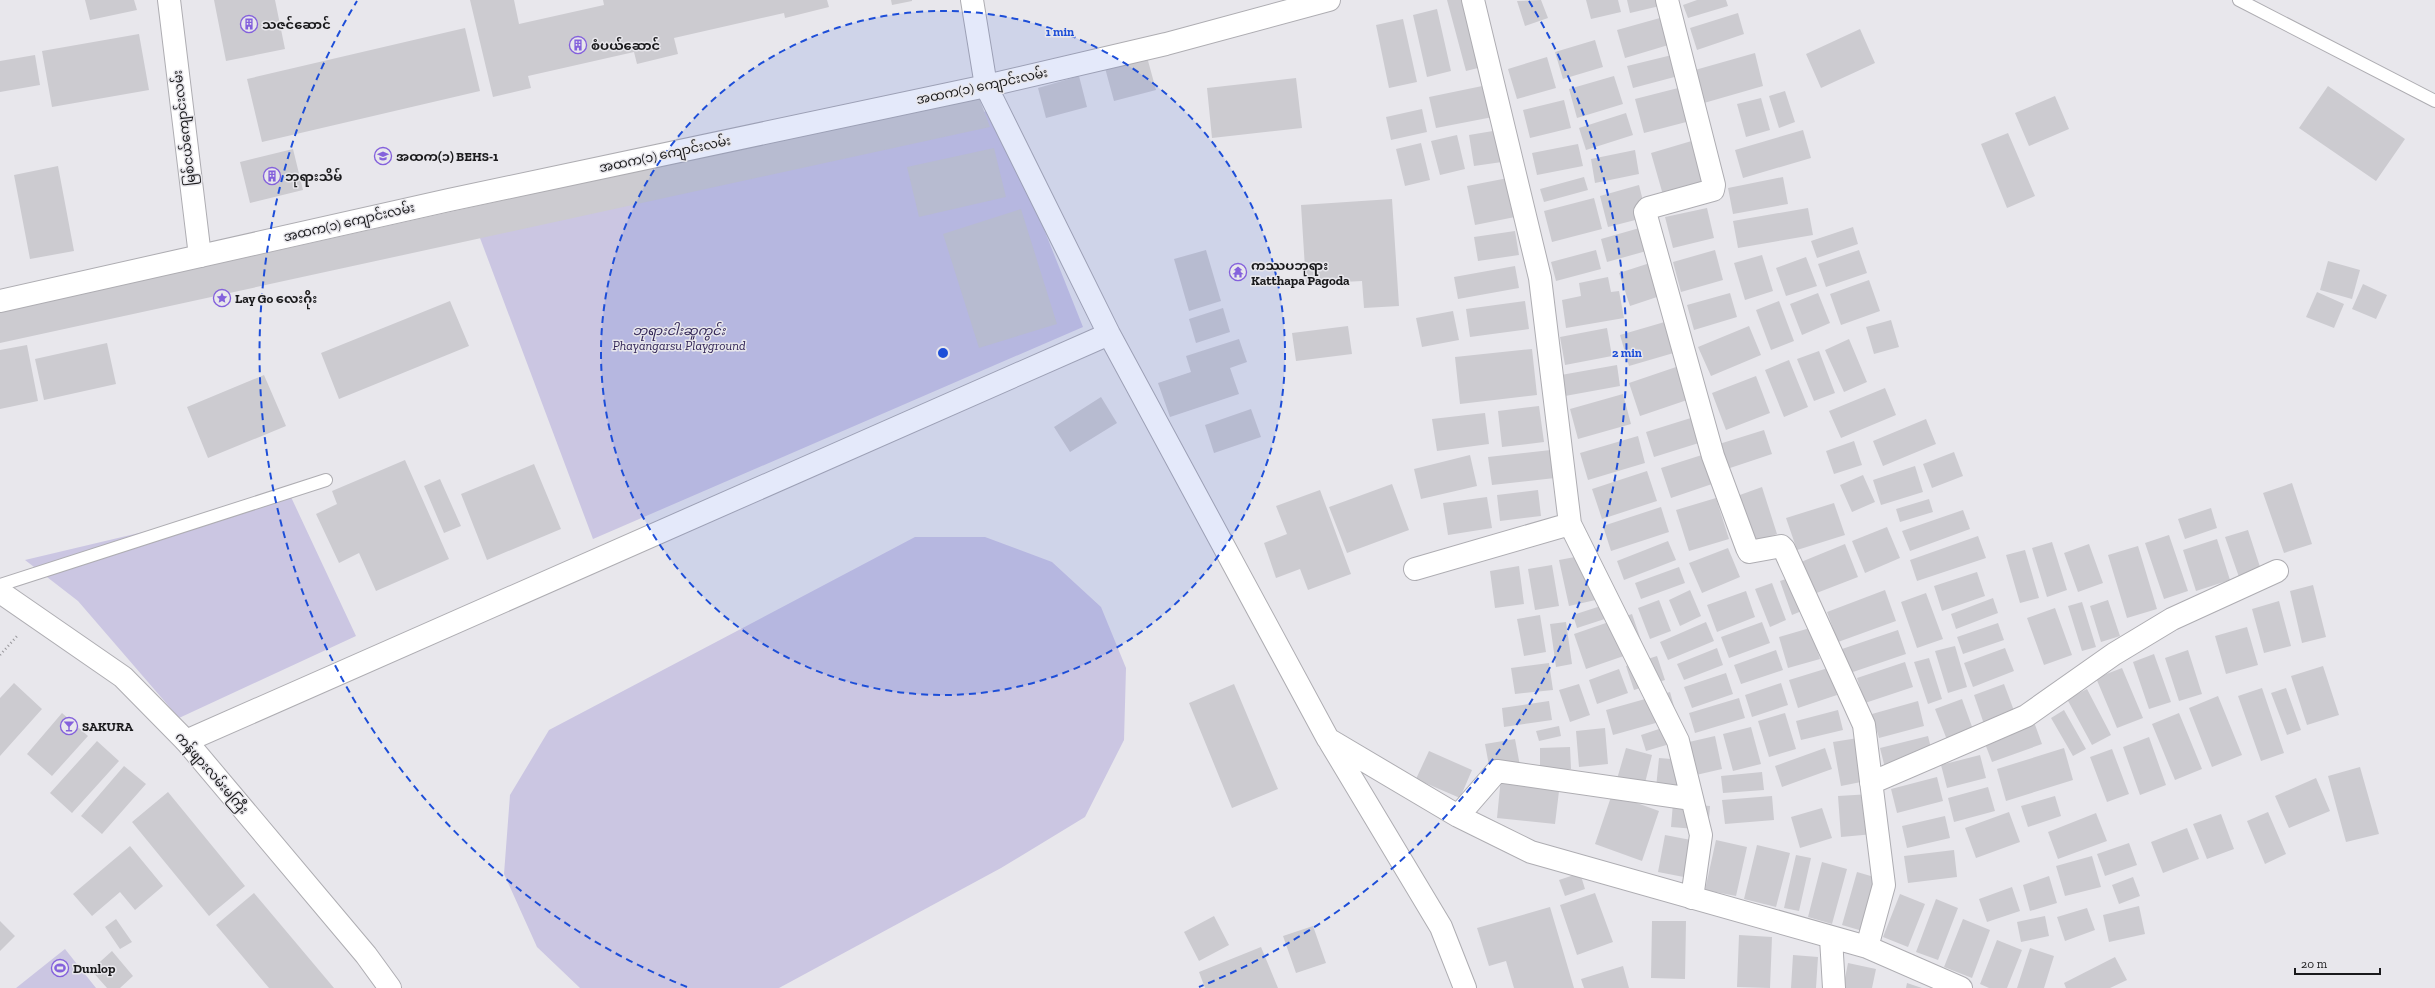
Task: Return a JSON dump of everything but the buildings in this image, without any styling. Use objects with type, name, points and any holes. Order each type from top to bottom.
[{"type":"street","name":"မြစ်ငယ်ကျောင်းလမ်း","points":[[169,0],[200,256]]},
{"type":"street","points":[[972,0],[986,86],[1109,334],[1328,739],[1441,927],[1466,988]]},
{"type":"street","name":"အထက(၁) ကျောင်းလမ်း","points":[[0,300],[457,198],[986,86],[1166,44],[1329,0]]},
{"type":"street","points":[[1473,0],[1540,278],[1570,524],[1678,741],[1701,835],[1692,898]]},
{"type":"street","points":[[1667,0],[1714,185],[1713,190],[1648,208],[1645,212],[1713,456],[1746,548],[1749,552],[1780,546],[1784,549],[1864,725],[1884,885],[1867,947]]},
{"type":"street","points":[[186,742],[1109,334]]},
{"type":"street","points":[[1415,568],[1570,524]]},
{"type":"street","points":[[1871,784],[2026,716],[2114,654],[2172,620],[2277,571]]},
{"type":"street","name":"ကန်ဖျားလမ်းမကြီး","points":[[0,592],[123,676],[186,742],[366,955],[390,988]]},
{"type":"street","points":[[1328,739],[1458,816],[1532,852],[1867,947],[1961,988]]},
{"type":"street","points":[[1458,816],[1497,771],[1692,799]]},
{"type":"street","points":[[1831,938],[1834,988]]},
{"type":"lane","points":[[2239,0],[2435,101]]},
{"type":"lane","points":[[0,585],[326,480]]},
{"type":"path","points":[[0,655],[19,633]]},
{"type":"green space","name":"ဘုရားငါးဆူကွင်း Phayangarsu Playground","points":[[996,109],[1083,327],[593,539],[477,230]]},
{"type":"green space","points":[[291,497],[356,636],[179,718],[78,601],[25,560]]},
{"type":"green space","points":[[915,537],[985,537],[1052,562],[1101,607],[1126,668],[1124,740],[1085,817],[1001,868],[779,988],[580,988],[537,947],[504,874],[510,795],[549,730]]},
{"type":"green space","name":"Dunlop","points":[[65,949],[96,988],[16,988]]},
{"type":"place","name":"သဇင်ဆောင်","points":[[249,24]]},
{"type":"place","name":"စံပယ်ဆောင်","points":[[578,45]]},
{"type":"place","name":"အထက(၁) BEHS-1","points":[[383,156]]},
{"type":"place","name":"ဘုရားသိမ်","points":[[272,176]]},
{"type":"place","name":"ကဿပဘုရား Katthapa Pagoda","points":[[1238,272]]},
{"type":"place","name":"Lay Go လေးဂိုး","points":[[222,298]]},
{"type":"place","name":"SAKURA","points":[[69,726]]},
{"type":"place","name":"Dunlop","points":[[60,968]]}]
